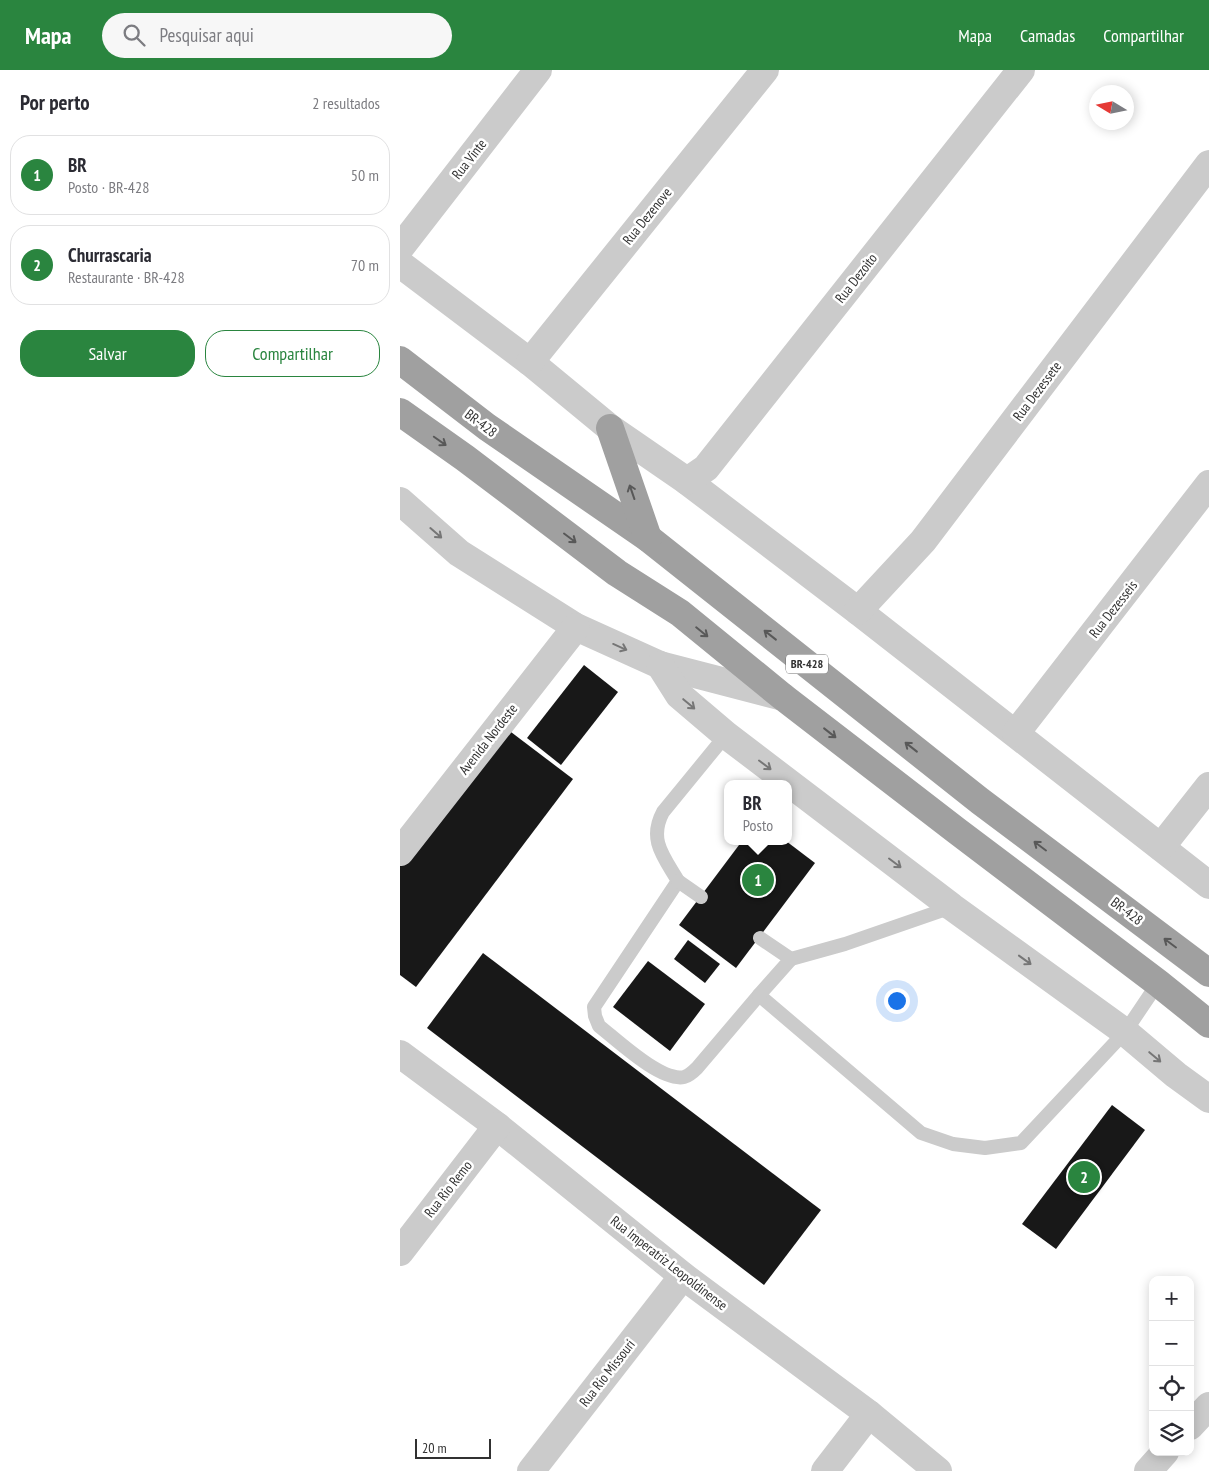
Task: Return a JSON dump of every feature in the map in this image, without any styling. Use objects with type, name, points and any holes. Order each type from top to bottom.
[{"type":"highway","name":"BR-428","points":[[400,360],[487,428],[648,538],[980,801],[1209,973]]},
{"type":"highway","name":"BR-428","points":[[400,412],[465,458],[617,574],[680,613],[783,697],[1158,982],[1209,1024]]},
{"type":"highway","points":[[610,428],[648,538]]},
{"type":"street","name":"Rua Vinte","points":[[400,248],[538,70]]},
{"type":"street","name":"Rua Dezenove","points":[[530,362],[765,70]]},
{"type":"street","name":"Rua Dezoito","points":[[688,482],[706,468],[1021,70]]},
{"type":"street","name":"Rua Dezessete","points":[[858,611],[923,541],[1209,164]]},
{"type":"street","points":[[400,264],[530,362],[610,428],[688,482],[858,611],[1209,885]]},
{"type":"street","name":"Rua Dezesseis","points":[[1016,733],[1209,484]]},
{"type":"street","points":[[400,501],[459,553],[576,627],[660,665],[783,697]]},
{"type":"street","name":"Avenida Nordeste","points":[[400,852],[576,627]]},
{"type":"street","points":[[660,665],[678,695],[785,780]]},
{"type":"street","points":[[792,785],[952,907],[1125,1032],[1176,1075],[1209,1099]]},
{"type":"street","points":[[1161,847],[1209,786]]},
{"type":"street","name":"Rua Imperatriz Leopoldinense","points":[[400,1054],[497,1126],[682,1276],[869,1414],[938,1471]]},
{"type":"street","name":"Rua Rio Remo","points":[[400,1252],[497,1126]]},
{"type":"street","name":"Rua Rio Missouri","points":[[532,1471],[682,1276]]},
{"type":"street","points":[[1194,1422],[1209,1406]]},
{"type":"street","points":[[825,1471],[869,1414]]},
{"type":"street","points":[[1148,1471],[1161,1456]]},
{"type":"lane","points":[[700,897],[678,881],[659,848],[656,834],[658,820],[726,735]]},
{"type":"lane","points":[[678,881],[594,1006],[594,1016],[599,1026],[656,1070],[668,1075],[684,1077],[697,1068],[791,958],[845,944],[952,907]]},
{"type":"lane","points":[[760,938],[791,958]]},
{"type":"lane","points":[[758,995],[921,1133],[953,1144],[985,1148],[1021,1143],[1125,1032],[1158,982]]},
{"type":"building","points":[[584,665],[618,692],[561,765],[527,738]]},
{"type":"building","points":[[503,726],[573,779],[416,987],[400,975],[400,862]]},
{"type":"building","points":[[739,845],[791,845],[815,863],[736,968],[679,925]]},
{"type":"building","points":[[688,940],[720,964],[705,983],[674,959]]},
{"type":"building","points":[[483,953],[821,1210],[764,1285],[427,1028]]},
{"type":"building","points":[[648,961],[705,1004],[670,1051],[613,1007]]},
{"type":"building","points":[[1112,1105],[1145,1130],[1056,1249],[1022,1224]]},
{"type":"place","name":"BR","points":[[758,880]]},
{"type":"place","name":"Churrascaria","points":[[1084,1177]]}]
